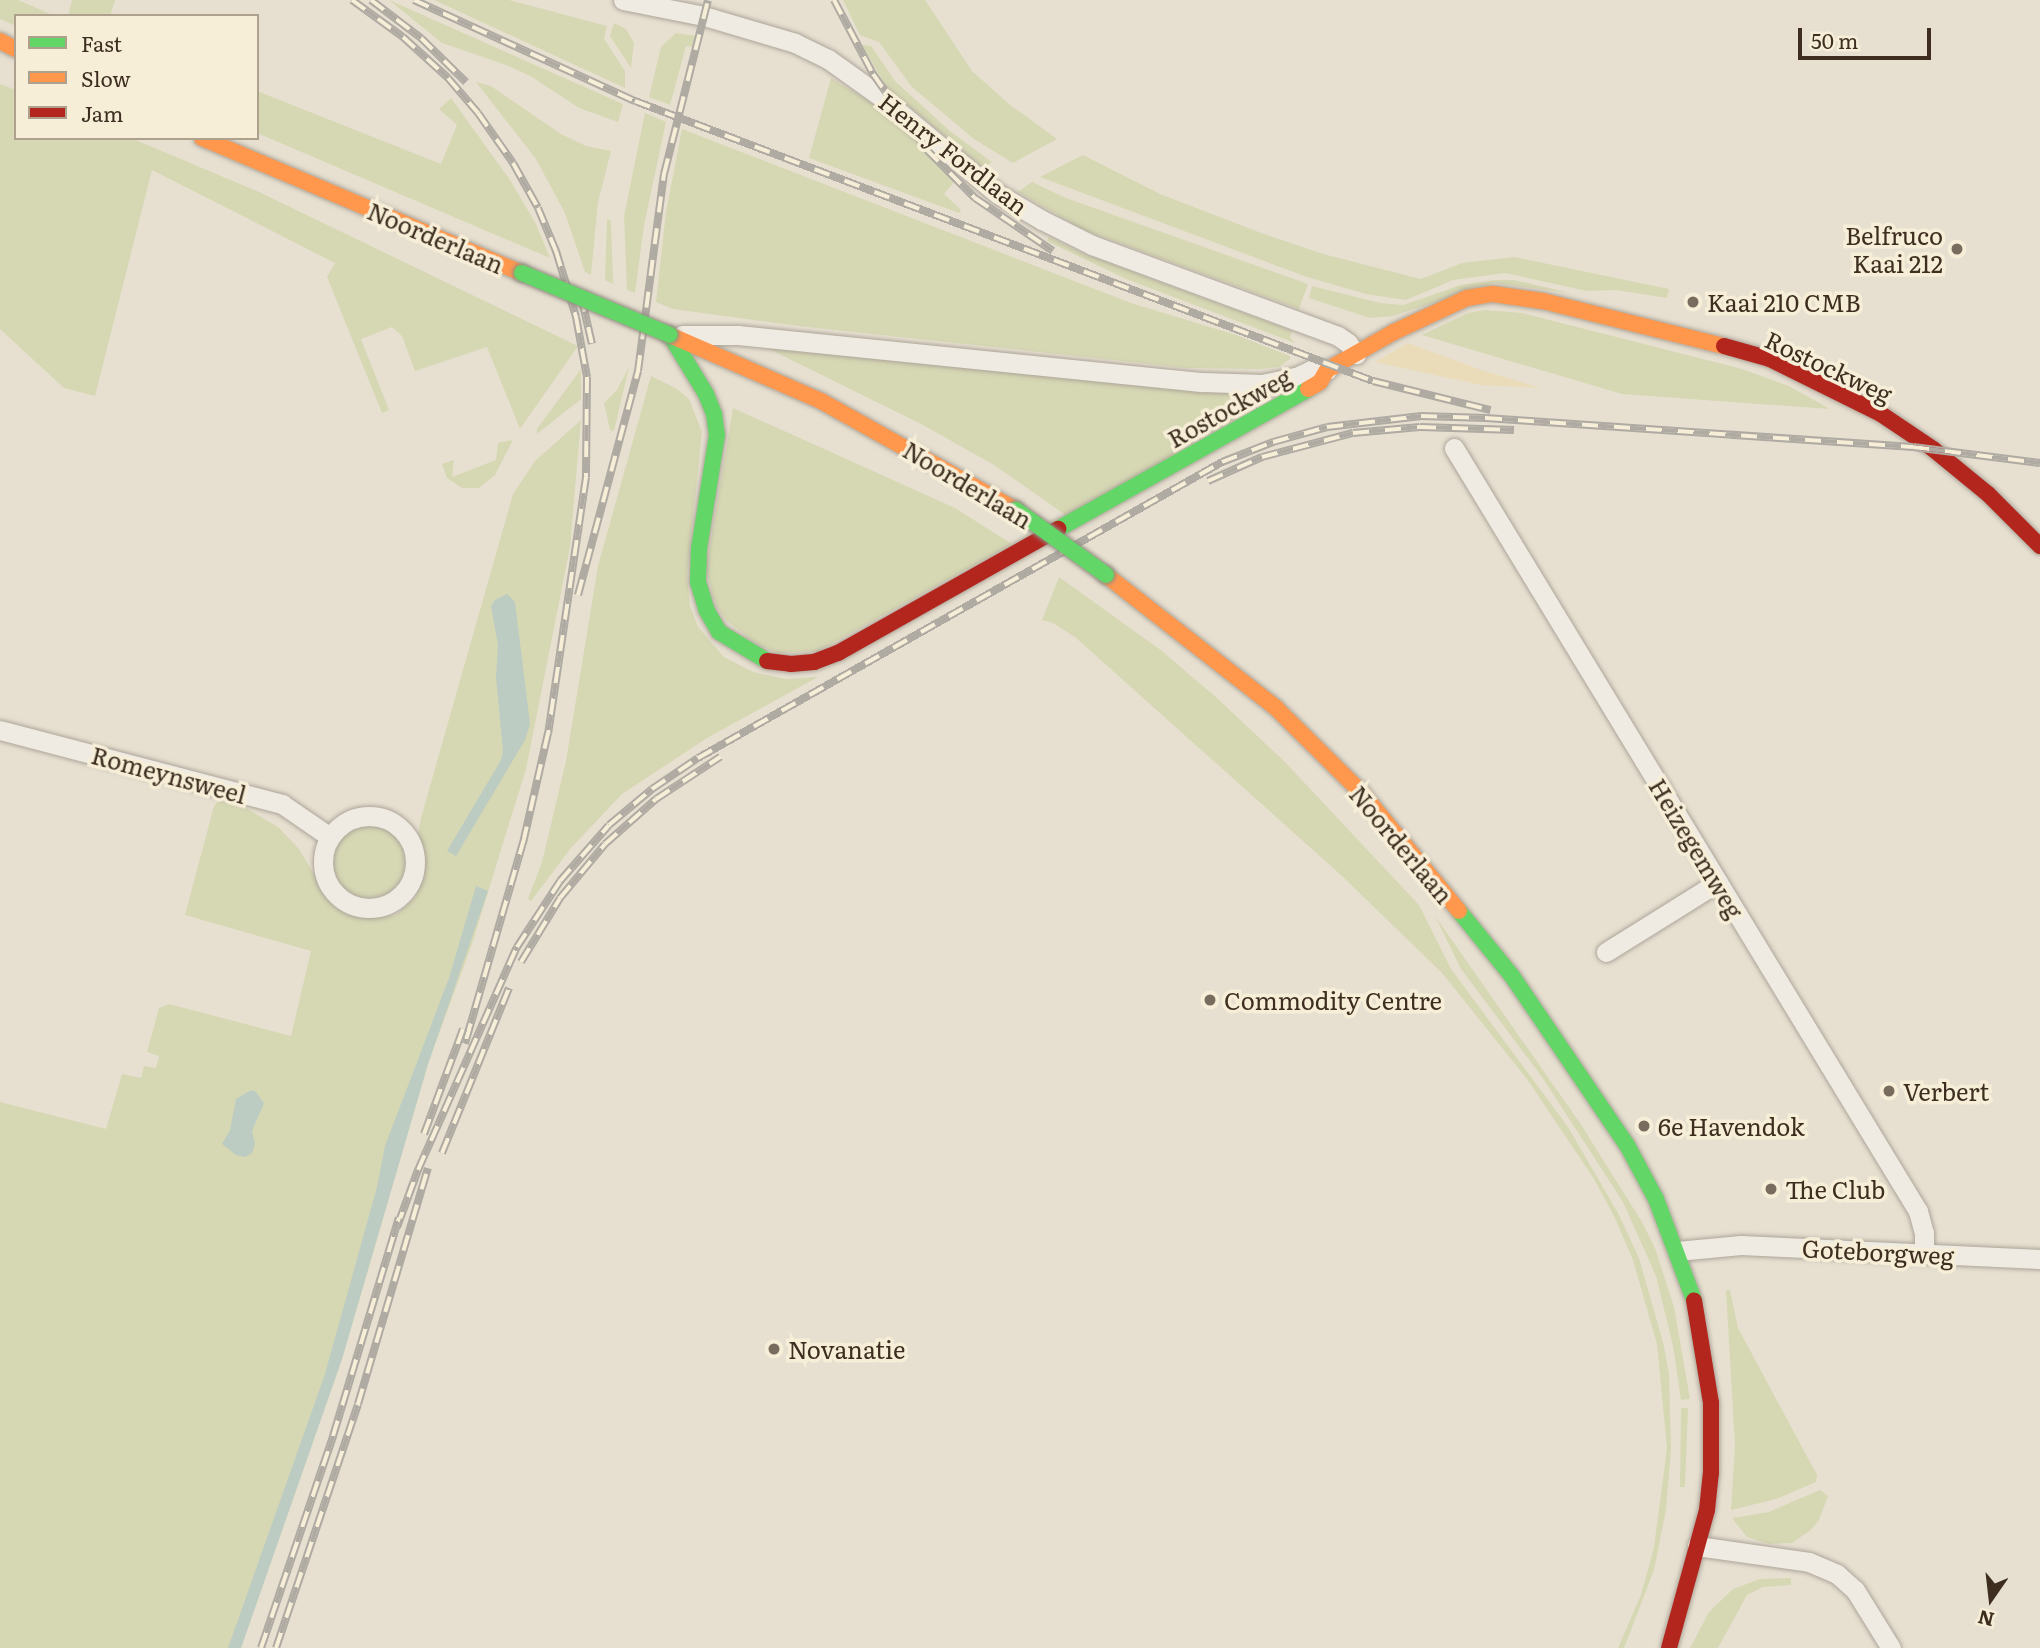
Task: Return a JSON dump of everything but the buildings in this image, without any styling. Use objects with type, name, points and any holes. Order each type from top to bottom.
[{"type":"main road","points":[[0,41],[13,59]]},
{"type":"main road","name":"Noorderlaan","points":[[207,140],[821,401],[932,460],[1016,509],[1170,622],[1276,708],[1361,792],[1512,976],[1627,1145],[1656,1199],[1677,1251],[1697,1309],[1711,1403],[1711,1473],[1707,1510],[1669,1648]]},
{"type":"main road","name":"Rostockweg","points":[[670,335],[706,394],[714,414],[717,435],[699,549],[698,582],[707,611],[719,632],[763,660],[791,664],[814,662],[838,653],[1320,382],[1327,370],[1356,354],[1445,306],[1466,298],[1493,294],[1580,310],[1761,356],[1816,380],[1908,431],[1971,479],[2040,546]]},
{"type":"street","name":"Henry Fordlaan","points":[[623,0],[663,3],[795,43],[828,59],[881,97],[998,194],[1042,220],[1092,245],[1338,336],[1348,343],[1356,354]]},
{"type":"street","name":"Noorderlaan","points":[[670,335],[738,334],[1203,382],[1262,384],[1296,377],[1311,370],[1327,370]]},
{"type":"street","name":"Heizegemweg","points":[[1454,448],[1918,1212],[1924,1233],[1924,1253]]},
{"type":"street","name":"Romeynsweel","points":[[0,730],[282,804],[330,837]]},
{"type":"street","points":[[374,816],[395,823],[413,846],[416,862],[406,891],[380,907],[364,908],[343,899],[328,882],[323,867],[324,852],[330,837],[352,819],[374,816]]},
{"type":"street","points":[[1606,952],[1718,882]]},
{"type":"street","name":"Goteborgweg","points":[[1677,1251],[1741,1245],[2040,1259]]},
{"type":"street","points":[[1697,1546],[1809,1562],[1837,1574],[1856,1590],[1891,1648]]},
{"type":"green space","points":[[0,0],[18,0],[50,14],[14,14],[14,25],[0,19]]},
{"type":"green space","points":[[72,0],[115,0],[111,14],[68,14]]},
{"type":"green space","points":[[389,0],[623,104],[618,122],[579,108],[532,77],[509,66],[442,43]]},
{"type":"green space","points":[[434,0],[509,0],[607,26],[604,39],[625,71],[625,88]]},
{"type":"green space","points":[[843,0],[925,0],[972,71],[1009,104],[1057,139],[1013,163],[974,139],[912,87],[879,42],[860,35]]},
{"type":"green space","points":[[614,23],[626,29],[634,43],[631,68],[610,36]]},
{"type":"green space","points":[[676,33],[696,36],[693,47],[686,46],[670,105],[649,97],[661,47]]},
{"type":"green space","points":[[862,45],[871,46],[895,81],[950,131],[992,162],[984,168],[886,87]]},
{"type":"green space","points":[[831,78],[869,101],[959,176],[944,194],[961,210],[959,213],[809,158]]},
{"type":"green space","points":[[476,82],[491,86],[561,134],[586,146],[611,151],[598,202],[591,275],[585,272],[565,213],[536,159]]},
{"type":"green space","points":[[0,84],[14,89],[14,140],[136,140],[259,192],[578,346],[520,429],[487,347],[415,371],[402,336],[392,327],[361,339],[389,410],[382,413],[327,277],[335,263],[152,170],[95,396],[64,388],[0,329]]},
{"type":"green space","points":[[259,92],[441,164],[457,125],[439,109],[451,98],[510,180],[536,224],[550,258],[259,134]]},
{"type":"green space","points":[[645,113],[666,122],[644,225],[635,293],[627,290],[624,216]]},
{"type":"green space","points":[[682,129],[1131,303],[1236,335],[1290,356],[1290,359],[1279,367],[1261,369],[1186,368],[798,326],[673,309],[656,302],[666,212]]},
{"type":"green space","points":[[1083,155],[1160,194],[1264,234],[1323,254],[1421,279],[1462,263],[1514,257],[1669,289],[1667,298],[1616,290],[1587,291],[1505,273],[1453,280],[1406,300],[1366,294],[1307,277],[1040,177]]},
{"type":"green space","points":[[1032,182],[1066,198],[1308,284],[1299,309],[1084,230],[1018,192]]},
{"type":"green space","points":[[607,219],[611,221],[613,284],[605,280]]},
{"type":"green space","points":[[1049,237],[1082,253],[1292,331],[1290,337],[1295,343],[1126,279],[1047,241]]},
{"type":"green space","points":[[1514,280],[1570,293],[1494,283],[1393,316],[1370,318],[1309,298],[1312,286],[1380,303],[1403,305],[1461,285]]},
{"type":"green space","points":[[1485,310],[1522,313],[1742,369],[1789,386],[1830,409],[1622,394],[1422,335],[1468,313]]},
{"type":"green space","points":[[763,346],[1220,393],[1265,391],[1268,400],[1067,516],[994,465],[921,424]]},
{"type":"green space","points":[[629,367],[614,431],[610,430],[604,403],[617,390]]},
{"type":"green space","points":[[581,369],[581,399],[537,434],[537,429]]},
{"type":"green space","points":[[651,376],[677,389],[689,399],[702,432],[687,576],[690,606],[698,627],[724,657],[753,672],[785,679],[818,677],[707,738],[622,794],[571,848],[531,901],[528,899],[542,862],[566,761],[598,566]]},
{"type":"green space","points":[[733,408],[955,508],[1012,544],[818,651],[778,653],[758,645],[727,621],[716,606],[706,569]]},
{"type":"green space","points":[[581,420],[570,547],[526,769],[472,944],[428,1064],[342,1359],[241,1648],[0,1648],[0,1102],[106,1129],[122,1074],[141,1078],[144,1066],[156,1068],[159,1056],[147,1052],[159,1008],[169,1004],[291,1036],[311,951],[185,915],[214,806],[218,802],[232,802],[244,807],[278,827],[299,849],[332,904],[353,914],[380,917],[396,915],[415,898],[424,874],[425,858],[418,835],[421,818],[513,494],[535,461]]},
{"type":"green space","points":[[513,440],[495,475],[479,488],[462,488],[447,478],[442,464],[454,460],[452,477],[496,460],[498,443]]},
{"type":"green space","points":[[1059,577],[1162,651],[1218,699],[1284,761],[1419,905],[1451,969],[1568,1127],[1618,1213],[1639,1258],[1663,1342],[1669,1374],[1671,1449],[1666,1510],[1654,1570],[1624,1648],[1618,1648],[1641,1595],[1654,1547],[1667,1448],[1657,1344],[1633,1260],[1614,1216],[1594,1179],[1527,1079],[1442,973],[1342,876],[1075,637],[1053,623],[1042,620]]},
{"type":"green space","points":[[369,826],[389,832],[399,842],[405,862],[399,882],[389,892],[369,898],[349,892],[339,882],[333,862],[339,842],[349,832]]},
{"type":"green space","points":[[1435,916],[1580,1123],[1642,1222],[1655,1248],[1674,1307],[1690,1399],[1681,1400],[1673,1346],[1656,1276],[1623,1202],[1542,1077],[1461,969]]},
{"type":"green space","points":[[1726,1290],[1730,1290],[1738,1328],[1817,1475],[1816,1482],[1776,1499],[1731,1510],[1735,1445]]},
{"type":"green space","points":[[1681,1408],[1688,1408],[1685,1487],[1680,1487]]},
{"type":"green space","points":[[1820,1490],[1828,1496],[1819,1520],[1811,1530],[1792,1543],[1769,1544],[1747,1537],[1732,1518],[1769,1512]]},
{"type":"green space","points":[[1791,1578],[1791,1585],[1763,1587],[1747,1595],[1718,1648],[1690,1648],[1709,1612],[1733,1589],[1760,1579]]},
{"type":"sand","points":[[1408,343],[1481,370],[1541,388],[1481,385],[1375,362]]},
{"type":"shaded area","points":[[507,594],[515,602],[530,724],[525,740],[456,856],[447,851],[501,760],[503,751],[496,677],[498,645],[491,606],[495,600]]},
{"type":"shaded area","points":[[476,886],[488,891],[428,1064],[342,1359],[241,1648],[228,1648],[325,1374],[377,1187],[385,1146],[449,978]]},
{"type":"shaded area","points":[[251,1090],[256,1092],[264,1103],[252,1131],[255,1144],[252,1153],[245,1157],[236,1155],[222,1144],[230,1130],[236,1099]]},
{"type":"railway","points":[[352,0],[403,37],[448,78],[478,113],[513,163],[538,208],[556,251],[576,317],[587,377],[586,477],[548,733],[524,839],[465,1044]]},
{"type":"railway","points":[[371,0],[421,38],[466,82]]},
{"type":"railway","points":[[414,0],[635,101],[1373,381],[1490,410]]},
{"type":"railway","points":[[578,595],[638,371],[664,174],[708,0]]},
{"type":"railway","points":[[834,0],[873,74],[927,150],[975,198],[1053,251]]},
{"type":"railway","points":[[581,296],[592,344]]},
{"type":"railway","points":[[397,1227],[418,1170],[517,947],[560,881],[609,825],[652,789],[698,758],[1222,462],[1273,442],[1327,427],[1421,416],[1913,447],[2040,463]]},
{"type":"railway","points":[[1208,481],[1262,457],[1353,433],[1420,427],[1514,430]]},
{"type":"railway","points":[[521,962],[560,898],[605,844],[656,799],[720,757]]},
{"type":"railway","points":[[442,1153],[509,988]]},
{"type":"railway","points":[[424,1134],[463,1029]]},
{"type":"railway","points":[[276,1648],[358,1404],[428,1168]]},
{"type":"railway","points":[[261,1648],[333,1436],[399,1218]]},
{"type":"traffic: fast","points":[[522,273],[670,335]]},
{"type":"traffic: fast","points":[[670,335],[706,394],[714,414],[717,435],[699,549],[698,582],[707,611],[719,632],[767,661]]},
{"type":"traffic: fast","points":[[1058,529],[1308,389]]},
{"type":"traffic: fast","points":[[1016,510],[1106,575]]},
{"type":"traffic: fast","points":[[1459,911],[1512,976],[1627,1145],[1656,1199],[1694,1300]]},
{"type":"traffic: slow","points":[[0,41],[14,48]]},
{"type":"traffic: slow","points":[[207,140],[522,273]]},
{"type":"traffic: slow","points":[[1308,389],[1320,382],[1327,370],[1394,332],[1467,298],[1493,294],[1543,301],[1724,346]]},
{"type":"traffic: slow","points":[[670,335],[821,401],[1016,510]]},
{"type":"traffic: slow","points":[[1106,575],[1276,708],[1361,792],[1459,911]]},
{"type":"traffic: jam","points":[[1724,346],[1770,359],[1881,414],[1933,449],[1988,494],[2040,546]]},
{"type":"traffic: jam","points":[[767,661],[791,664],[814,662],[838,653],[1058,529]]},
{"type":"traffic: jam","points":[[1669,1648],[1707,1510],[1711,1473],[1711,1403],[1694,1300]]},
{"type":"place","name":"Belfruco Kaai 212","points":[[1957,249]]},
{"type":"place","name":"Kaai 210 CMB","points":[[1693,302]]},
{"type":"place","name":"Commodity Centre","points":[[1210,1000]]},
{"type":"place","name":"Verbert","points":[[1889,1091]]},
{"type":"place","name":"6e Havendok","points":[[1644,1126]]},
{"type":"place","name":"The Club","points":[[1771,1189]]},
{"type":"place","name":"Novanatie","points":[[774,1349]]}]
